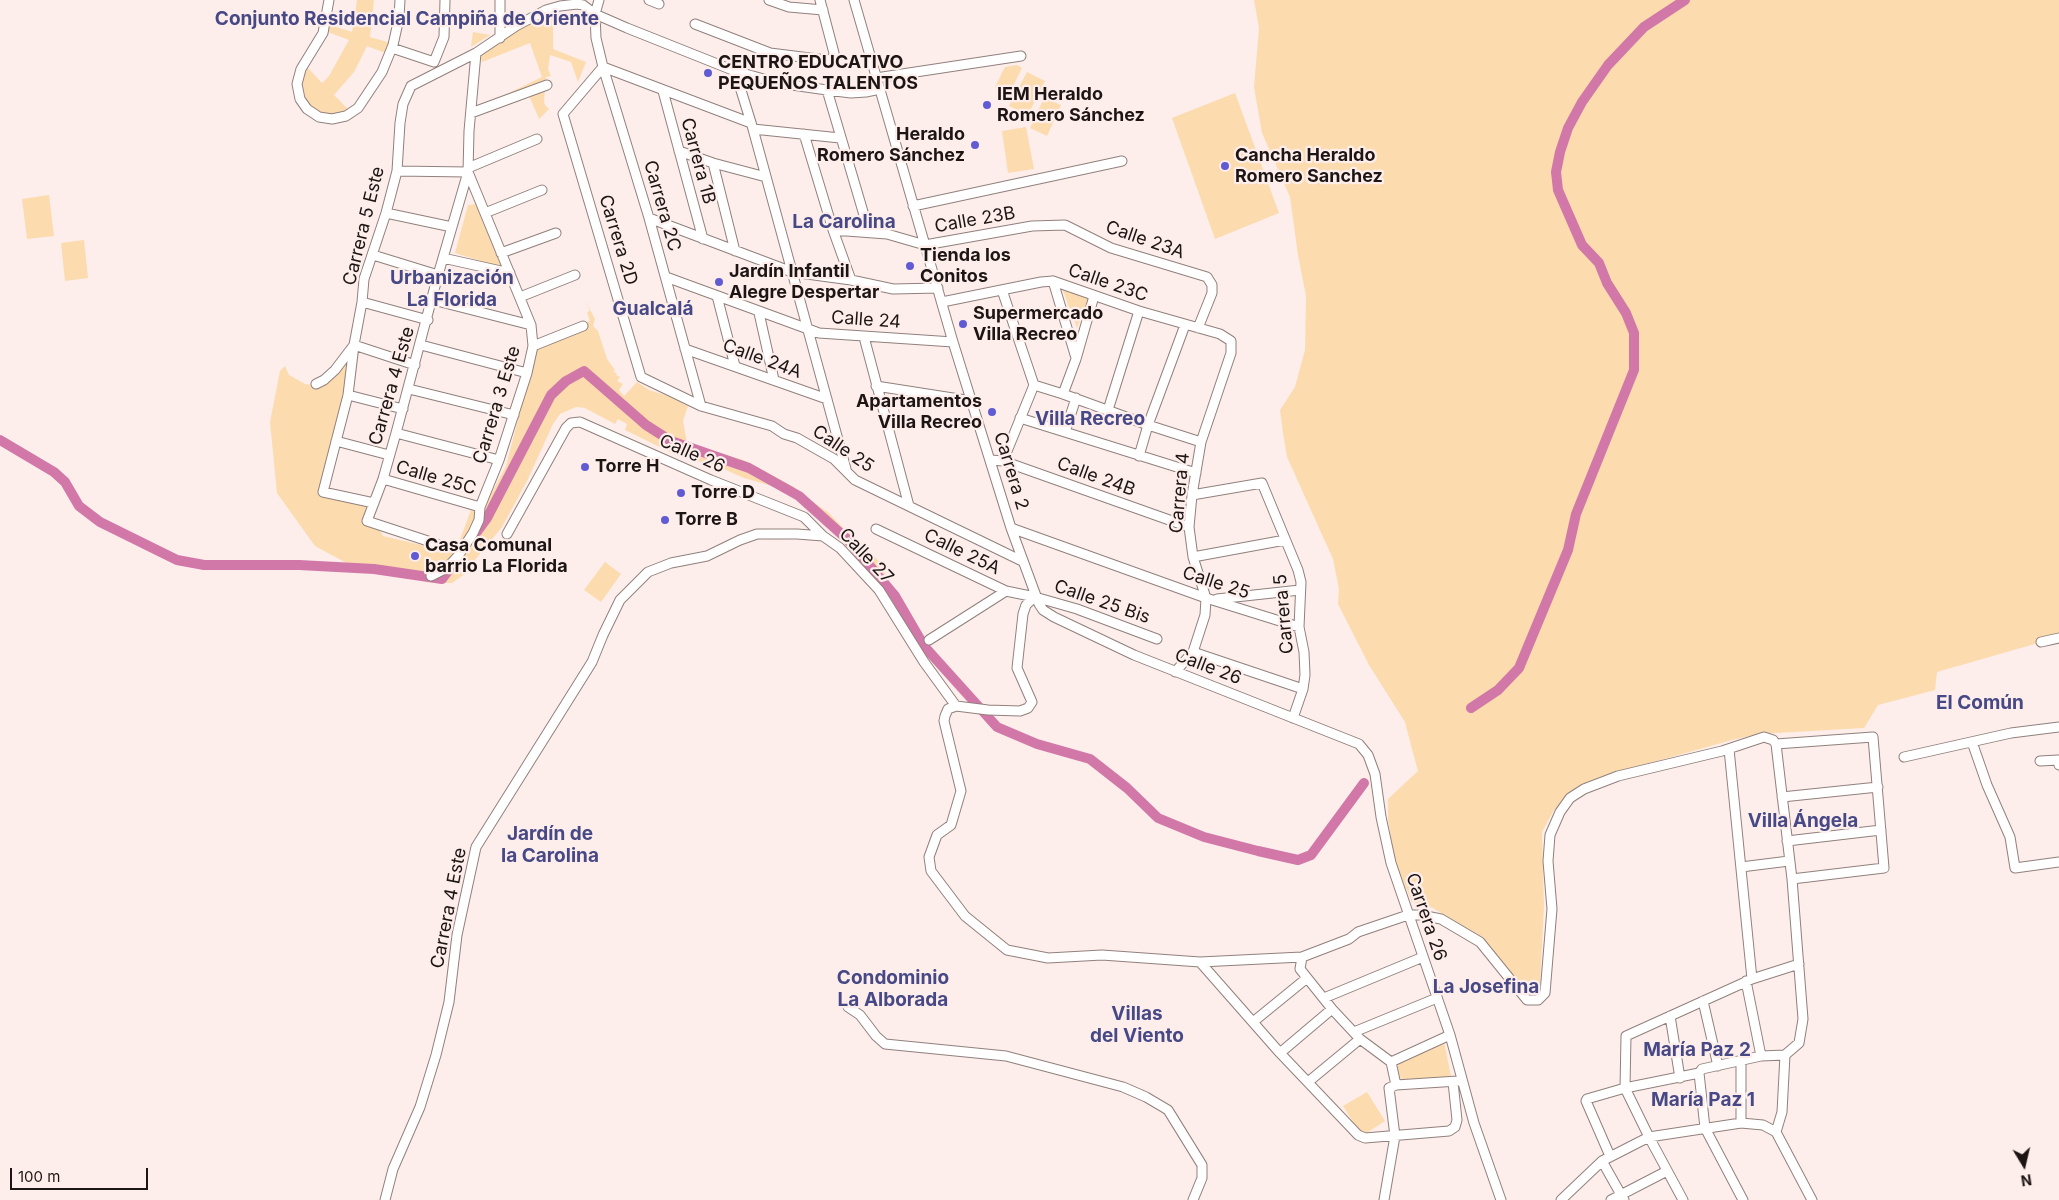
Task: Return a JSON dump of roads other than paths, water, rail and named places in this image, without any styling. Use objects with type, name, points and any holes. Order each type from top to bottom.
[{"type":"street","points":[[329,0],[327,20],[321,37],[303,65],[297,89],[300,99],[311,113],[319,117],[332,119],[341,118],[353,112],[370,93],[392,48],[399,18],[400,0]]},
{"type":"street","points":[[445,0],[444,38],[434,62],[438,72],[476,53],[546,10],[560,6],[583,5],[595,14],[735,71],[778,83],[851,93],[880,89]]},
{"type":"street","points":[[500,0],[500,38]]},
{"type":"street","points":[[595,14],[599,0]]},
{"type":"street","points":[[649,0],[659,4]]},
{"type":"street","points":[[769,0],[789,7],[823,10]]},
{"type":"street","points":[[695,24],[770,53],[826,60],[833,59],[834,53],[820,0]]},
{"type":"street","name":"Carrera 2","points":[[854,0],[953,342],[1011,528],[1037,600]]},
{"type":"street","name":"Carrera 2C","points":[[595,14],[596,38],[603,67],[649,218],[701,406]]},
{"type":"street","points":[[392,48],[434,62]]},
{"type":"street","name":"Carrera 4 Este","points":[[443,546],[367,521],[382,479],[409,389],[438,275],[468,170],[476,53]]},
{"type":"street","points":[[876,78],[1021,56]]},
{"type":"street","points":[[603,67],[752,126],[840,138]]},
{"type":"street","name":"Carrera 2D","points":[[603,67],[563,114],[641,377]]},
{"type":"street","points":[[735,71],[752,126],[846,469]]},
{"type":"street","name":"Carrera 5 Este","points":[[374,502],[323,492],[348,394],[364,279],[386,213],[396,171],[403,104],[411,86],[438,72]]},
{"type":"street","points":[[471,113],[547,85]]},
{"type":"street","points":[[827,90],[869,232]]},
{"type":"street","name":"Carrera 1B","points":[[663,91],[703,239]]},
{"type":"street","points":[[804,134],[832,230],[851,280]]},
{"type":"street","points":[[396,171],[468,170],[537,139]]},
{"type":"street","points":[[679,151],[713,163],[766,177]]},
{"type":"street","points":[[913,206],[1122,161]]},
{"type":"street","points":[[713,163],[735,251]]},
{"type":"street","name":"Carrera 3 Este","points":[[431,576],[447,568],[458,556],[479,520],[480,508],[499,460],[528,373],[533,346],[531,325],[468,170]]},
{"type":"street","points":[[485,213],[542,190]]},
{"type":"street","points":[[386,213],[452,227]]},
{"type":"street","points":[[649,218],[792,272],[851,280],[893,289],[938,288]]},
{"type":"street","name":"Calle 23B","points":[[832,230],[887,234],[925,245],[1032,226],[1064,225]]},
{"type":"street","name":"Calle 23A","points":[[1064,225],[1111,248],[1206,277],[1212,285],[1212,293],[1198,328]]},
{"type":"street","points":[[502,253],[556,233]]},
{"type":"street","points":[[373,255],[438,275]]},
{"type":"street","points":[[443,258],[510,273]]},
{"type":"street","points":[[520,297],[575,275]]},
{"type":"street","name":"Calle 24","points":[[666,277],[759,313],[819,333],[953,342]]},
{"type":"street","points":[[1054,281],[1076,359]]},
{"type":"street","name":"Calle 23C","points":[[942,302],[1054,281],[1139,311],[1220,334],[1231,342]]},
{"type":"street","points":[[1002,290],[1034,385],[1002,461]]},
{"type":"street","points":[[717,296],[735,366]]},
{"type":"street","points":[[1063,394],[1076,359],[1094,296]]},
{"type":"street","points":[[433,300],[531,325]]},
{"type":"street","points":[[362,302],[428,320]]},
{"type":"street","points":[[1108,410],[1139,311]]},
{"type":"street","points":[[759,313],[774,380]]},
{"type":"street","points":[[1139,456],[1148,425],[1185,325]]},
{"type":"street","points":[[533,346],[583,326]]},
{"type":"street","points":[[864,337],[909,506]]},
{"type":"street","name":"Carrera 4","points":[[1175,672],[1193,652],[1210,599],[1193,557],[1189,527],[1192,495],[1201,442],[1231,353],[1231,342]]},
{"type":"street","points":[[421,344],[528,373]]},
{"type":"street","points":[[354,345],[415,365]]},
{"type":"street","name":"Carrera 5 Este","points":[[316,384],[324,380],[335,370],[354,345]]},
{"type":"street","name":"Calle 24A","points":[[685,349],[827,399]]},
{"type":"street","name":"Calle 25","points":[[641,377],[701,406],[772,426],[820,451],[846,469],[855,480],[1022,561]]},
{"type":"street","points":[[1034,385],[1201,442]]},
{"type":"street","points":[[876,386],[972,401]]},
{"type":"street","points":[[409,389],[514,416]]},
{"type":"street","points":[[348,394],[403,409]]},
{"type":"street","points":[[1065,432],[1076,398]]},
{"type":"street","points":[[1020,418],[1196,473]]},
{"type":"street","name":"Calle 26","points":[[507,534],[566,428],[571,423],[580,422],[711,480],[804,516],[823,536]]},
{"type":"street","points":[[396,433],[499,460]]},
{"type":"street","points":[[336,441],[389,455]]},
{"type":"street","name":"Calle 24B","points":[[991,460],[1002,461],[1189,527]]},
{"type":"street","name":"Calle 25C","points":[[382,479],[480,508]]},
{"type":"street","name":"Carrera 5","points":[[1192,495],[1262,483],[1298,570],[1301,582],[1299,627],[1304,652],[1305,675],[1304,689],[1293,718]]},
{"type":"street","name":"Calle 25","points":[[1011,528],[1210,599],[1299,627]]},
{"type":"street","name":"Calle 25A","points":[[876,529],[1006,591],[1037,600]]},
{"type":"street","name":"Calle 27","points":[[671,563],[707,556],[757,534],[823,536],[840,548],[879,590],[924,662],[960,706]]},
{"type":"street","points":[[1193,557],[1285,540]]},
{"type":"street","name":"Carrera 4 Este","points":[[386,1197],[393,1169],[420,1108],[436,1055],[449,1002],[457,935],[476,847],[592,662],[620,600],[648,572],[671,563]]},
{"type":"street","points":[[1210,599],[1300,590]]},
{"type":"street","points":[[929,640],[1006,591]]},
{"type":"street","points":[[1037,600],[1026,605],[1023,614],[1017,668],[1032,702],[1028,708],[1020,711],[988,710],[960,706],[948,709],[944,721],[961,791],[952,825],[937,835],[929,857],[931,871],[965,916],[1007,950],[1048,958],[1102,955],[1200,962],[1302,957],[1349,939],[1358,932],[1408,915],[1421,914],[1441,919],[1480,942],[1527,1000],[1538,1000],[1545,993],[1552,909],[1548,861],[1550,835],[1560,812],[1570,798],[1584,789],[1618,776],[1729,749],[1764,737],[1773,740],[1776,744],[1792,879],[1803,1020],[1799,1042],[1785,1055],[1761,1056],[1702,1069],[1700,1073],[1625,1088],[1586,1100],[1610,1156]]},
{"type":"street","name":"Calle 26","points":[[1037,600],[1043,610],[1054,617],[1175,672],[1359,744],[1368,755]]},
{"type":"street","name":"Calle 25 Bis","points":[[1037,600],[1077,609],[1157,639]]},
{"type":"street","points":[[2040,642],[2059,638]]},
{"type":"street","points":[[1193,652],[1304,689]]},
{"type":"street","points":[[1904,757],[2011,733],[2059,727]]},
{"type":"street","points":[[1776,744],[1873,737],[1884,868],[1792,879]]},
{"type":"street","points":[[1972,742],[1987,785],[2010,836],[2015,868],[2059,862]]},
{"type":"street","points":[[1729,749],[1741,867],[1749,980],[1761,1056]]},
{"type":"street","name":"Carrera 26","points":[[1368,755],[1375,774],[1380,817],[1391,863],[1450,1035],[1474,1123],[1501,1200]]},
{"type":"street","points":[[2040,761],[2058,760],[2059,765]]},
{"type":"street","points":[[1782,797],[1878,787]]},
{"type":"street","points":[[1787,841],[1881,830]]},
{"type":"street","points":[[1741,867],[1789,861]]},
{"type":"street","points":[[1302,957],[1300,969],[1332,1008],[1357,1036],[1391,1062],[1395,1136],[1384,1200]]},
{"type":"street","points":[[1324,998],[1423,957]]},
{"type":"street","points":[[1200,962],[1280,1053],[1358,1135],[1365,1138],[1449,1131],[1455,1127],[1457,1120],[1453,1082]]},
{"type":"street","points":[[1684,1200],[1648,1137],[1625,1088],[1626,1036],[1749,980],[1799,964]]},
{"type":"street","points":[[1253,1022],[1307,978]]},
{"type":"street","points":[[1308,1082],[1357,1036],[1437,998]]},
{"type":"street","points":[[1703,1001],[1718,1066]]},
{"type":"street","points":[[848,1007],[860,1015],[876,1036],[885,1044],[1006,1056],[1123,1088],[1146,1097],[1168,1110],[1202,1165],[1202,1178],[1193,1200]]},
{"type":"street","points":[[1280,1053],[1332,1008]]},
{"type":"street","points":[[1670,1016],[1680,1078]]},
{"type":"street","points":[[1391,1062],[1450,1035]]},
{"type":"street","points":[[1776,1132],[1782,1112],[1785,1055]]},
{"type":"street","points":[[1741,1061],[1741,1123]]},
{"type":"street","points":[[1700,1073],[1705,1128],[1743,1200]]},
{"type":"street","points":[[1393,1087],[1463,1081]]},
{"type":"street","points":[[1560,1200],[1602,1161],[1648,1137],[1741,1123],[1763,1125],[1776,1132],[1810,1199]]},
{"type":"street","points":[[1602,1161],[1623,1197]]},
{"type":"street","points":[[1611,1200],[1623,1197],[1667,1171]]},
{"type":"waterway","points":[[1471,708],[1498,690],[1519,668],[1568,550],[1576,514],[1634,370],[1634,333],[1626,313],[1607,283],[1599,263],[1582,245],[1558,190],[1556,172],[1560,152],[1568,128],[1582,102],[1608,65],[1644,27],[1685,0]]},
{"type":"waterway","points":[[473,537],[487,518],[551,395],[566,381],[584,371],[646,425],[671,441],[749,468],[799,496],[848,540],[895,596],[924,646],[997,727],[1037,744],[1090,759],[1127,788],[1158,818],[1204,837],[1298,860],[1311,855],[1364,783]]},
{"type":"waterway","points":[[0,440],[54,472],[65,482],[79,506],[100,522],[177,560],[204,565],[299,565],[374,569],[442,579],[454,563]]},
{"type":"place","name":"CENTRO EDUCATIVO PEQUEÑOS TALENTOS","points":[[708,73]]},
{"type":"place","name":"IEM Heraldo Romero Sánchez","points":[[987,105]]},
{"type":"place","name":"Heraldo Romero Sánchez","points":[[975,145]]},
{"type":"place","name":"Cancha Heraldo Romero Sanchez","points":[[1225,166]]},
{"type":"place","name":"Tienda los Conitos","points":[[910,266]]},
{"type":"place","name":"Jardín Infantil Alegre Despertar","points":[[719,282]]},
{"type":"place","name":"Supermercado Villa Recreo","points":[[963,324]]},
{"type":"place","name":"Apartamentos Villa Recreo","points":[[992,412]]},
{"type":"place","name":"Torre H","points":[[585,467]]},
{"type":"place","name":"Torre D","points":[[681,493]]},
{"type":"place","name":"Torre B","points":[[665,520]]},
{"type":"place","name":"Casa Comunal barrio La Florida","points":[[415,556]]},
{"type":"district","name":"Conjunto Residencial Campiña de Oriente","points":[[407,19]]},
{"type":"district","name":"La Carolina","points":[[844,222]]},
{"type":"district","name":"Urbanización La Florida","points":[[452,289]]},
{"type":"district","name":"Gualcalá","points":[[653,309]]},
{"type":"district","name":"Villa Recreo","points":[[1090,419]]},
{"type":"district","name":"El Común","points":[[1980,703]]},
{"type":"district","name":"Villa Ángela","points":[[1803,821]]},
{"type":"district","name":"Jardín de la Carolina","points":[[550,845]]},
{"type":"district","name":"La Josefina","points":[[1486,987]]},
{"type":"district","name":"Condominio La Alborada","points":[[893,989]]},
{"type":"district","name":"Villas del Viento","points":[[1137,1025]]},
{"type":"district","name":"María Paz 2","points":[[1697,1050]]},
{"type":"district","name":"María Paz 1","points":[[1703,1100]]}]
